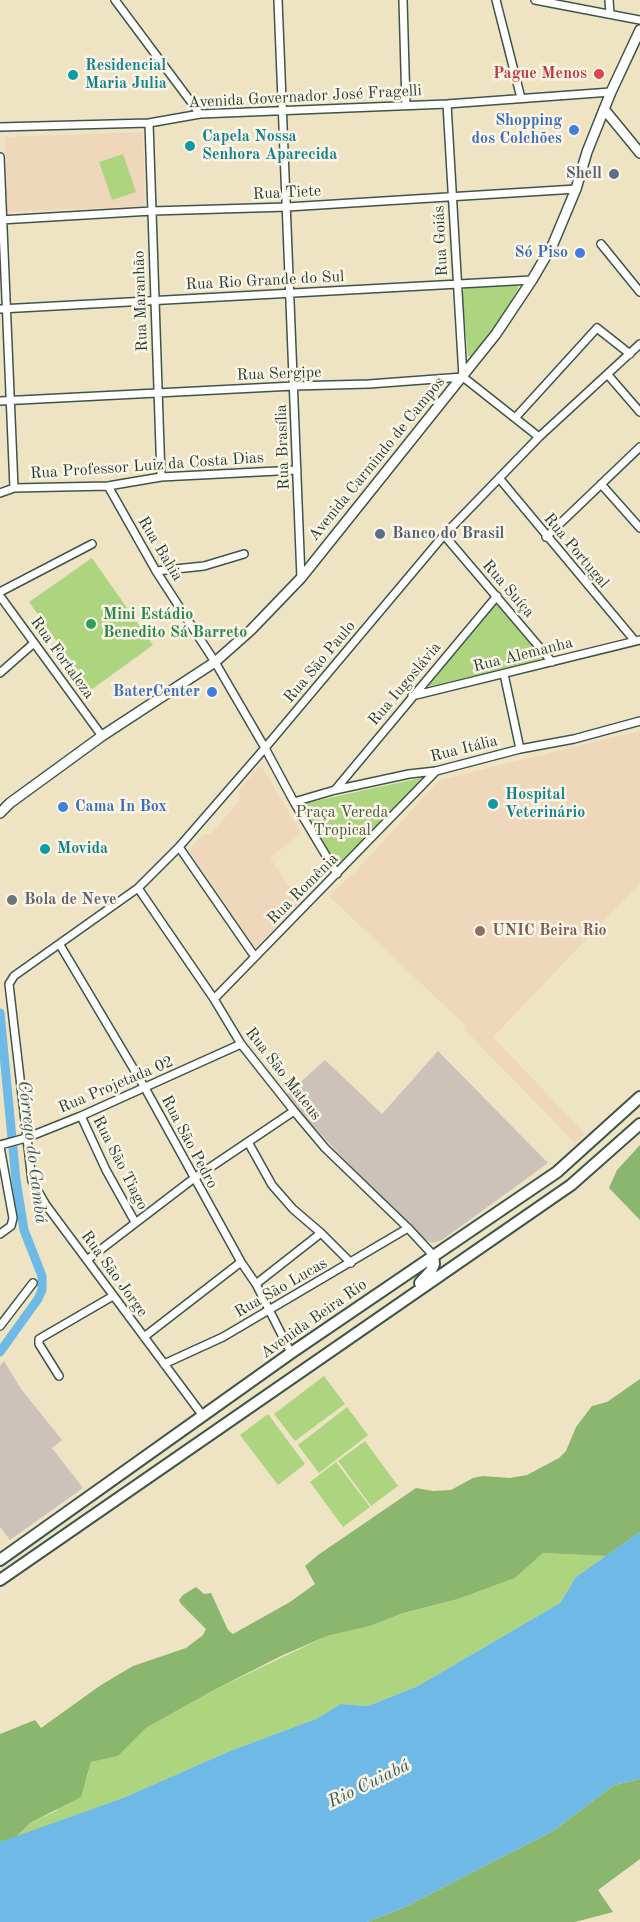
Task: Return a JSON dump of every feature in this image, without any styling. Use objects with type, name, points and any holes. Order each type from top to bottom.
[{"type":"main road","name":"Avenida Carmindo de Campos","points":[[0,813],[10,803],[102,736],[215,662],[251,630],[301,578],[463,377],[496,334],[532,280],[553,244],[576,189],[587,152],[604,109],[640,30]]},
{"type":"main road","points":[[604,109],[640,153]]},
{"type":"main road","name":"Avenida Carmindo de Campos","points":[[0,807],[10,803]]},
{"type":"main road","name":"Avenida Beira Rio","points":[[0,1560],[288,1355],[557,1172],[640,1097]]},
{"type":"main road","points":[[0,1580],[571,1185],[640,1124]]},
{"type":"main road","points":[[399,1303],[407,1292],[431,1271],[434,1264],[433,1255]]},
{"type":"main road","points":[[288,1355],[285,1375],[291,1380]]},
{"type":"street","points":[[115,0],[200,114]]},
{"type":"street","name":"Rua Brasília","points":[[278,0],[301,578]]},
{"type":"street","points":[[404,0],[406,105]]},
{"type":"street","points":[[496,0],[521,98]]},
{"type":"street","points":[[538,0],[640,20]]},
{"type":"street","points":[[609,0],[610,14]]},
{"type":"street","name":"Avenida Governador José Fragelli","points":[[0,127],[149,123],[200,114],[447,104],[611,92]]},
{"type":"street","name":"Rua Goiás","points":[[447,104],[463,377]]},
{"type":"street","name":"Rua Maranhão","points":[[149,123],[161,477]]},
{"type":"street","points":[[0,157],[3,309],[14,488]]},
{"type":"street","name":"Rua Tiete","points":[[1,220],[152,211],[287,207],[576,189]]},
{"type":"street","points":[[602,244],[640,292]]},
{"type":"street","name":"Rua Rio Grande do Sul","points":[[3,309],[532,280]]},
{"type":"street","points":[[515,418],[597,328],[630,354]]},
{"type":"street","name":"Rua São Paulo","points":[[9,984],[14,976],[138,888],[179,847],[444,535],[539,437],[640,344]]},
{"type":"street","points":[[608,375],[640,412]]},
{"type":"street","points":[[463,377],[539,437]]},
{"type":"street","name":"Rua Sergipe","points":[[0,400],[369,384],[463,377]]},
{"type":"street","points":[[546,537],[640,447]]},
{"type":"street","name":"Rua Professor Luiz da Costa Dias","points":[[0,494],[14,488],[108,486],[161,477],[297,470]]},
{"type":"street","name":"Rua Portugal","points":[[499,478],[546,537],[637,640]]},
{"type":"street","points":[[601,484],[640,528]]},
{"type":"street","name":"Rua Bahia","points":[[108,486],[156,571],[215,662],[265,748]]},
{"type":"street","name":"Rua Suíça","points":[[444,535],[552,662]]},
{"type":"street","points":[[0,594],[92,543]]},
{"type":"street","points":[[156,571],[204,566],[244,554]]},
{"type":"street","name":"Rua Fortaleza","points":[[0,594],[102,736]]},
{"type":"street","name":"Rua Iugoslávia","points":[[335,790],[497,597]]},
{"type":"street","name":"Rua Alemanha","points":[[412,696],[637,640]]},
{"type":"street","points":[[0,673],[34,643]]},
{"type":"street","points":[[504,674],[520,749]]},
{"type":"street","name":"Rua Itália","points":[[294,802],[335,790],[409,774],[436,771],[520,749],[574,739],[640,721]]},
{"type":"street","points":[[265,748],[337,874]]},
{"type":"street","name":"Rua Romênia","points":[[214,999],[436,771]]},
{"type":"street","points":[[179,847],[255,957]]},
{"type":"street","name":"Rua São Mateus","points":[[138,888],[214,999],[241,1044],[294,1111],[325,1148],[433,1255]]},
{"type":"street","name":"Rua São Pedro","points":[[60,945],[145,1088],[193,1179],[256,1284],[270,1310],[288,1355]]},
{"type":"street","name":"Rua São Jorge","points":[[9,984],[23,1139],[32,1181],[46,1205],[203,1416]]},
{"type":"street","name":"Rua Projetada 02","points":[[1,1146],[81,1116],[241,1044]]},
{"type":"street","points":[[87,1260],[193,1179],[294,1111]]},
{"type":"street","name":"Rua São Tiago","points":[[81,1116],[106,1170],[135,1222]]},
{"type":"street","points":[[248,1142],[272,1185],[293,1209],[351,1263]]},
{"type":"street","points":[[0,1234],[12,1223],[2,1172],[1,1146]]},
{"type":"street","name":"Rua São Lucas","points":[[164,1364],[223,1337],[408,1228]]},
{"type":"street","points":[[256,1284],[321,1233]]},
{"type":"street","points":[[144,1337],[241,1262]]},
{"type":"street","points":[[0,1326],[33,1283]]},
{"type":"street","points":[[59,1376],[39,1344],[39,1339],[113,1296]]},
{"type":"shaded area","points":[[143,132],[145,206],[7,212],[5,137]]},
{"type":"shaded area","name":"UNIC Beira Rio","points":[[640,731],[640,883],[493,1037],[585,1134],[575,1143],[464,1029],[466,1026],[329,896],[354,873],[440,780]]},
{"type":"shaded area","points":[[259,767],[262,767],[301,833],[270,858],[300,902],[256,947],[253,946],[189,851],[201,836],[212,833],[239,801],[240,788]]},
{"type":"shaded area","points":[[438,1051],[548,1163],[442,1240],[433,1243],[419,1235],[285,1096],[325,1060],[382,1114]]},
{"type":"shaded area","points":[[4,1361],[21,1389],[62,1440],[52,1448],[83,1488],[10,1540],[0,1527],[0,1366]]},
{"type":"green space","points":[[123,154],[136,192],[112,200],[99,162]]},
{"type":"green space","points":[[518,284],[518,289],[500,319],[472,357],[468,356],[462,292],[466,287]]},
{"type":"green space","name":"Mini Estádio Benedito Sá Barreto","points":[[92,558],[153,645],[91,690],[29,602]]},
{"type":"green space","points":[[493,605],[498,605],[543,655],[538,662],[428,685],[428,681]]},
{"type":"green space","name":"Praça Vereda Tropical","points":[[425,777],[341,864],[335,862],[302,809],[302,805],[306,803]]},
{"type":"green space","points":[[640,1145],[640,1220],[609,1188],[617,1170]]},
{"type":"green space","points":[[324,1376],[345,1404],[295,1441],[274,1414]]},
{"type":"green space","points":[[640,1379],[640,1532],[606,1556],[543,1553],[515,1578],[458,1599],[403,1613],[370,1626],[327,1636],[281,1656],[146,1728],[118,1756],[91,1762],[81,1797],[30,1823],[16,1837],[0,1842],[0,1734],[35,1720],[41,1728],[101,1685],[133,1666],[186,1648],[203,1635],[206,1629],[181,1604],[179,1600],[183,1595],[196,1587],[204,1594],[211,1593],[228,1630],[233,1634],[290,1602],[315,1584],[305,1566],[416,1488],[433,1491],[451,1490],[473,1478],[483,1476],[510,1478],[527,1475],[559,1458],[566,1451],[576,1427],[592,1406],[607,1402]]},
{"type":"green space","points":[[347,1407],[368,1435],[319,1473],[298,1445]]},
{"type":"green space","points":[[268,1414],[305,1464],[278,1485],[240,1435]]},
{"type":"green space","points":[[365,1441],[398,1486],[371,1506],[338,1461]]},
{"type":"green space","points":[[336,1462],[370,1507],[343,1527],[310,1482]]},
{"type":"green space","points":[[543,1553],[606,1556],[576,1577],[560,1603],[418,1686],[368,1706],[341,1704],[316,1719],[230,1751],[123,1798],[16,1837],[30,1823],[56,1811],[86,1781],[91,1762],[118,1756],[146,1728],[212,1691],[327,1636],[370,1626],[403,1613],[458,1599],[515,1578]]},
{"type":"green space","points":[[640,1779],[640,1859],[598,1890],[613,1912],[575,1922],[367,1922],[403,1908],[553,1831],[614,1785]]},
{"type":"water","name":"Rio Cuiabá","points":[[640,1532],[640,1779],[614,1785],[553,1831],[403,1908],[367,1922],[0,1922],[0,1842],[123,1798],[230,1751],[316,1719],[341,1704],[368,1706],[418,1686],[560,1603],[576,1577]]},
{"type":"waterway","name":"Córrego do Gambá","points":[[0,1013],[16,1180],[24,1230],[42,1276],[42,1290],[38,1299],[0,1352]]},
{"type":"place","name":"Pague Menos","points":[[599,74]]},
{"type":"place","name":"Residencial Maria Julia","points":[[73,75]]},
{"type":"place","name":"Shopping dos Colchões","points":[[574,130]]},
{"type":"place","name":"Capela Nossa Senhora Aparecida","points":[[190,146]]},
{"type":"place","name":"Shell","points":[[614,174]]},
{"type":"place","name":"Só Piso","points":[[580,253]]},
{"type":"place","name":"Banco do Brasil","points":[[380,534]]},
{"type":"place","name":"Mini Estádio Benedito Sá Barreto","points":[[91,624]]},
{"type":"place","name":"BaterCenter","points":[[212,692]]},
{"type":"place","name":"Hospital Veterinário","points":[[493,804]]},
{"type":"place","name":"Cama In Box","points":[[63,807]]},
{"type":"place","name":"Movida","points":[[45,849]]},
{"type":"place","name":"Bola de Neve","points":[[12,900]]},
{"type":"place","name":"UNIC Beira Rio","points":[[480,931]]}]
